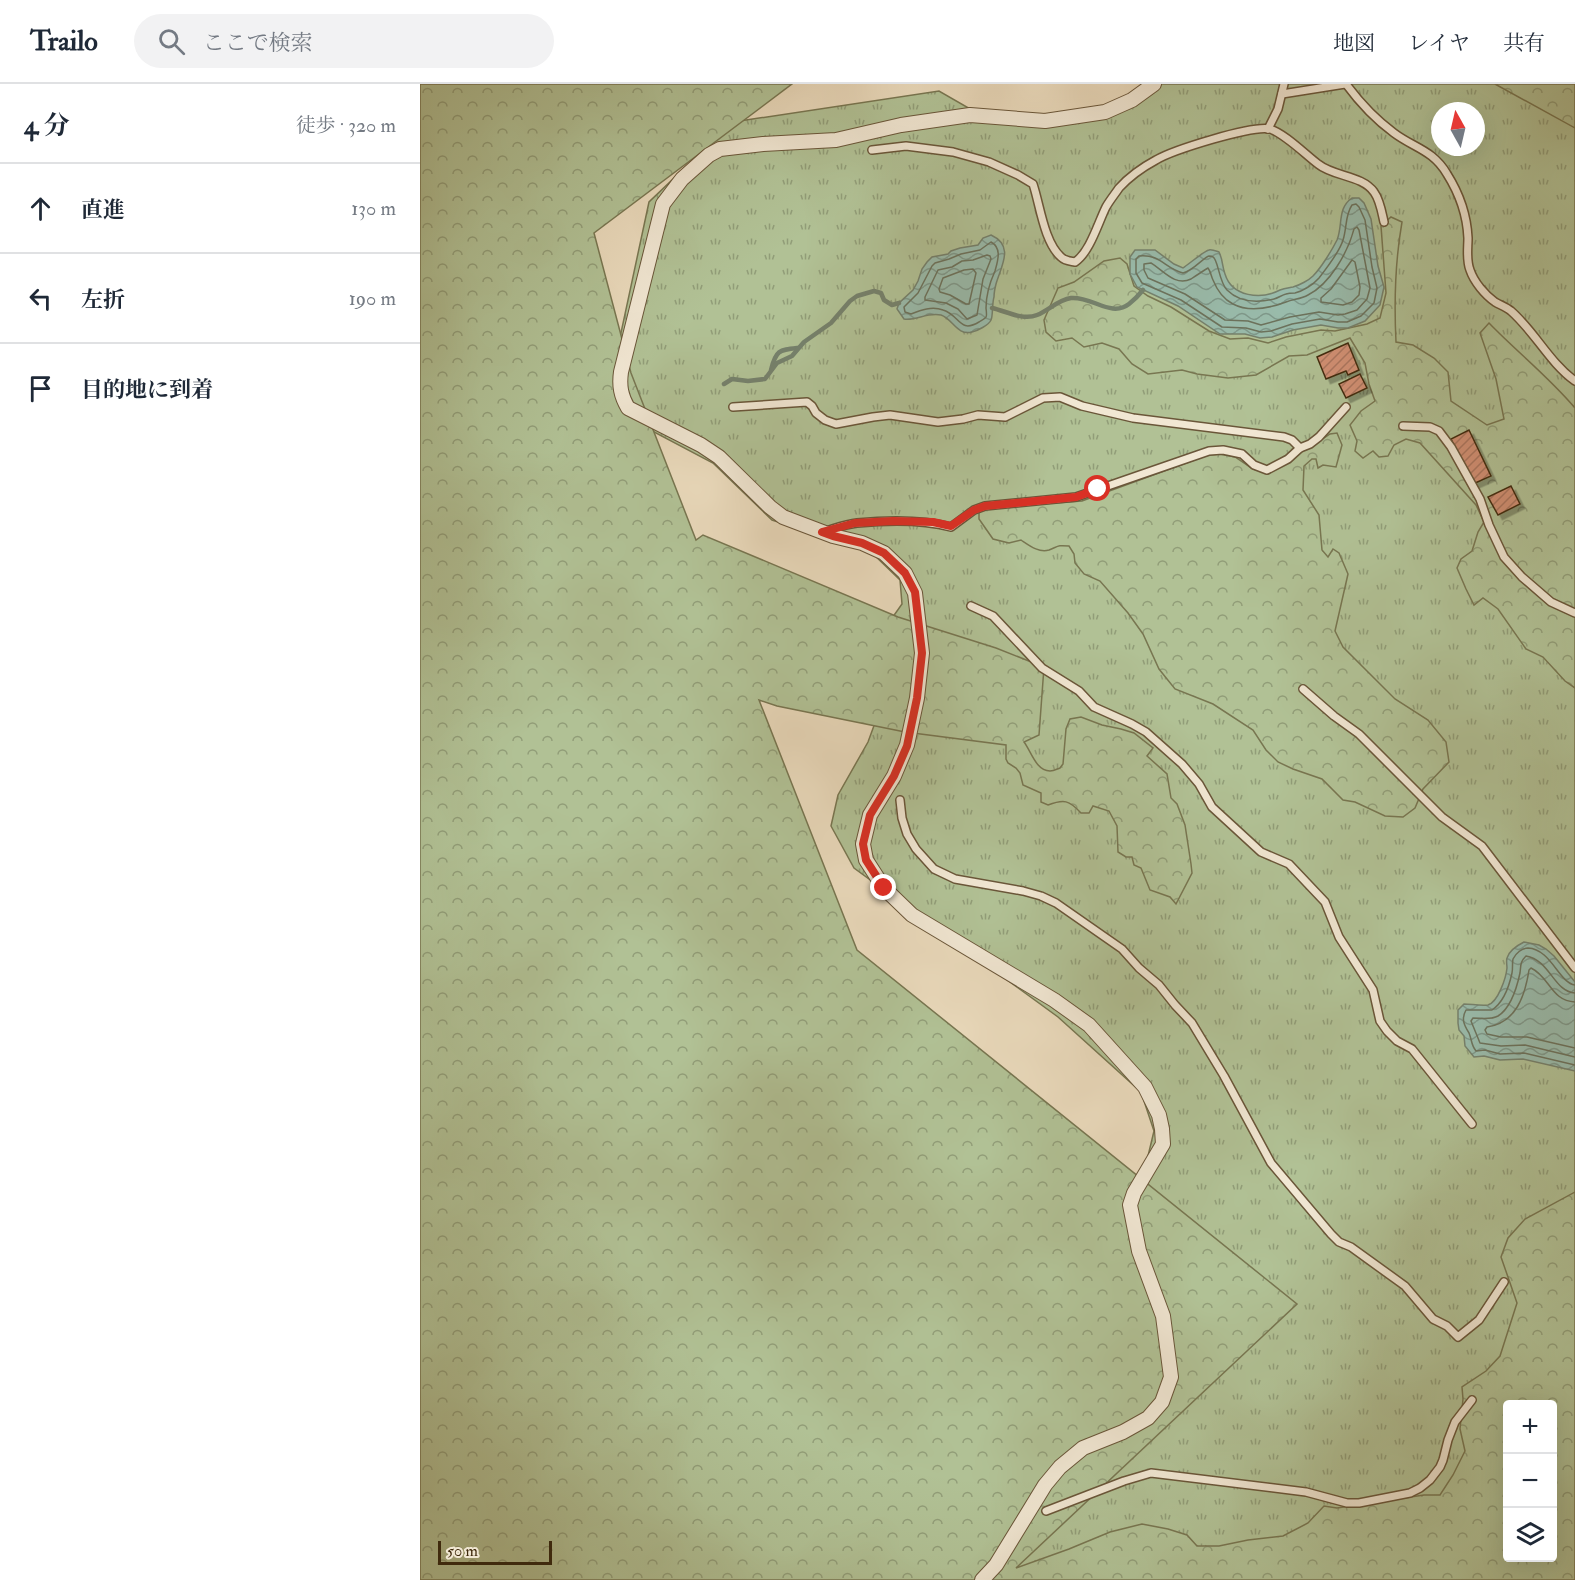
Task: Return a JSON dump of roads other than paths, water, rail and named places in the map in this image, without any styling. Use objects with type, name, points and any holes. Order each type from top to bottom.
[{"type":"street","points":[[982,1580],[996,1565],[1045,1485],[1060,1467],[1083,1448],[1123,1432],[1148,1418],[1162,1402],[1171,1377],[1163,1316],[1139,1251],[1130,1205],[1134,1193],[1163,1144],[1159,1115],[1145,1087],[1089,1025],[1054,1000],[912,915],[884,888],[866,860],[863,844],[870,815],[894,776],[907,746],[917,698],[922,653],[915,592],[905,573],[884,553],[862,543],[833,536],[783,517],[719,457],[701,445],[628,408],[619,386],[663,204],[682,179],[709,155],[720,149],[836,140],[901,125],[970,115],[1045,121],[1105,112],[1132,100],[1154,84]]},
{"type":"lane","points":[[1268,129],[1278,109],[1284,84]]},
{"type":"lane","points":[[1282,94],[1346,84],[1374,117],[1405,141],[1432,155],[1447,173],[1459,196],[1465,216],[1470,270],[1485,295],[1509,309],[1559,368],[1575,381]]},
{"type":"lane","points":[[873,150],[906,146],[953,152],[989,162],[1018,175],[1033,184],[1045,231],[1056,250],[1062,258],[1075,262],[1081,258],[1108,204],[1121,186],[1136,173],[1156,160],[1186,147],[1250,130],[1268,129],[1279,134],[1323,168],[1366,184],[1374,192],[1384,222]]},
{"type":"lane","points":[[733,407],[807,402],[825,420],[836,424],[890,415],[938,422],[978,415],[1005,417],[1043,398],[1060,397],[1082,406],[1133,418],[1284,437],[1292,440],[1300,448]]},
{"type":"lane","points":[[822,532],[855,523],[893,521],[933,522],[951,526],[974,510],[985,506],[1076,497],[1209,451],[1224,450],[1242,454],[1254,465],[1267,470],[1288,459],[1300,448],[1319,437],[1346,407]]},
{"type":"lane","points":[[1403,426],[1430,427],[1439,431],[1451,447],[1480,499],[1504,558],[1522,578],[1551,602],[1575,613]]},
{"type":"lane","points":[[971,606],[993,616],[1042,668],[1079,691],[1094,707],[1146,732],[1182,764],[1199,784],[1212,807],[1262,852],[1289,864],[1325,902],[1339,937],[1373,990],[1380,1020],[1387,1031],[1397,1041],[1412,1049],[1472,1124]]},
{"type":"lane","points":[[1303,689],[1359,734],[1442,817],[1482,846],[1575,968]]},
{"type":"lane","points":[[900,800],[907,834],[916,849],[934,869],[955,879],[1041,896],[1056,903],[1122,949],[1159,985],[1192,1023],[1224,1076],[1271,1163],[1339,1242],[1351,1247],[1406,1286],[1433,1318],[1447,1326],[1458,1337],[1479,1320],[1504,1282]]},
{"type":"lane","points":[[1046,1511],[1151,1473],[1306,1492],[1347,1503],[1359,1503],[1410,1493],[1430,1480],[1440,1467],[1455,1422],[1472,1400]]},
{"type":"water","points":[[1352,198],[1359,198],[1364,203],[1371,219],[1378,266],[1384,287],[1380,305],[1365,321],[1348,328],[1321,325],[1260,338],[1245,334],[1220,334],[1178,306],[1137,287],[1130,274],[1130,257],[1135,250],[1155,250],[1183,268],[1211,250],[1219,252],[1229,282],[1240,292],[1264,295],[1296,286],[1313,276],[1326,259],[1339,235],[1344,207]]},
{"type":"water","points":[[991,235],[1003,245],[1004,257],[995,287],[992,318],[988,324],[967,333],[941,315],[904,319],[897,309],[899,303],[913,290],[922,269],[932,257],[978,245],[983,238]]},
{"type":"water","points":[[1524,942],[1546,949],[1575,982],[1575,1071],[1523,1059],[1500,1060],[1484,1056],[1474,1057],[1465,1046],[1464,1036],[1459,1030],[1458,1010],[1464,1004],[1488,1005],[1492,1003],[1503,983],[1508,955]]},
{"type":"waterway","points":[[992,308],[1032,317],[1062,301],[1079,298],[1115,309],[1129,304],[1143,290]]},
{"type":"waterway","points":[[724,384],[732,379],[748,381],[765,379],[777,363],[792,356],[804,342],[831,323],[857,296],[874,291],[881,293],[884,300],[892,305],[899,303]]},
{"type":"waterway","points":[[771,370],[779,352],[798,348]]}]
